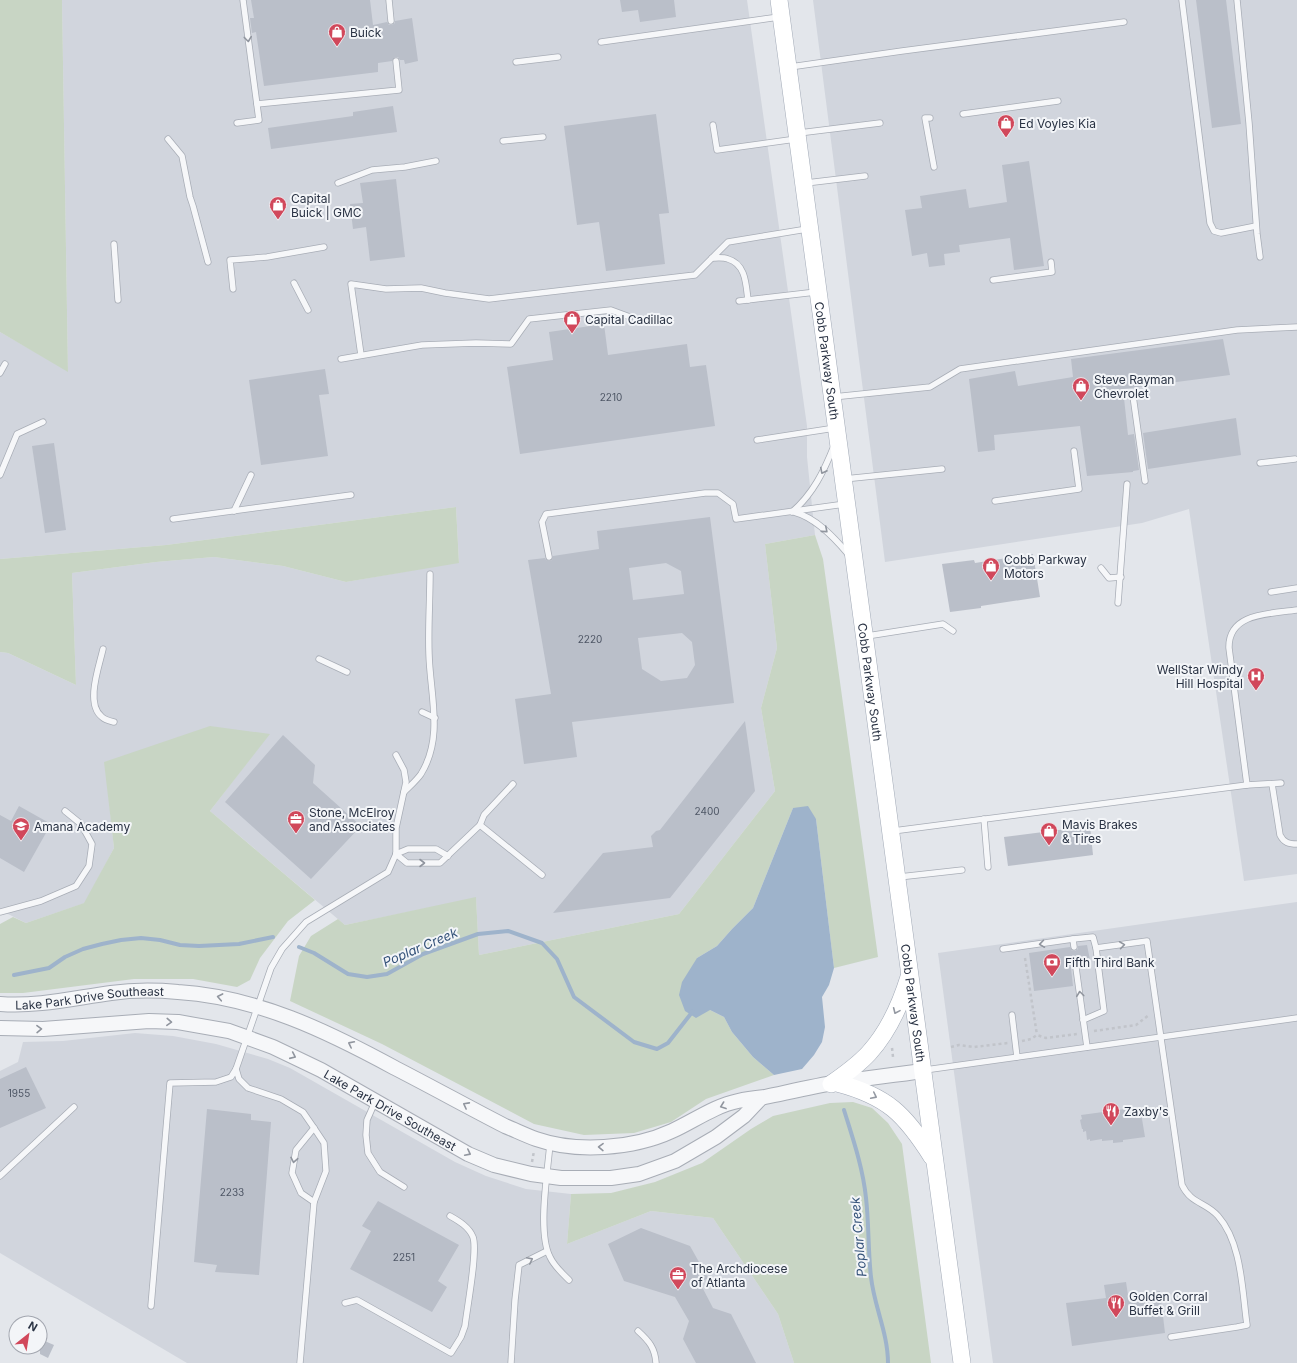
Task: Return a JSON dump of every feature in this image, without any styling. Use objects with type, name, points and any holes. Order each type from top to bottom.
[{"type":"main road","name":"Cobb Parkway South","points":[[780,8],[962,1363]]},
{"type":"main road","points":[[834,1083],[859,1063],[878,1042],[893,1016],[910,974]]},
{"type":"main road","points":[[834,1083],[870,1094],[893,1108],[907,1121],[935,1162]]},
{"type":"street","name":"Lake Park Drive Southeast","points":[[0,1004],[17,1005],[41,1003],[113,993],[162,992],[202,994],[258,1006],[280,1013],[324,1031],[505,1126],[536,1139],[577,1146],[609,1147],[635,1144],[673,1131],[711,1110],[737,1101],[761,1098],[834,1083],[923,1071]]},
{"type":"street","name":"Lake Park Drive Southeast","points":[[0,1028],[43,1029],[149,1021],[178,1022],[229,1031],[273,1048],[321,1070],[468,1154],[494,1165],[525,1173],[547,1176],[611,1178],[639,1174],[665,1165],[689,1154],[716,1137],[744,1116],[761,1098]]},
{"type":"lane","points":[[237,123],[259,120],[243,0]]},
{"type":"lane","points":[[389,0],[391,21]]},
{"type":"lane","points":[[1182,0],[1210,223],[1214,231],[1221,233],[1256,226]]},
{"type":"lane","points":[[1237,0],[1249,122],[1256,226],[1260,257]]},
{"type":"lane","points":[[601,42],[780,8]]},
{"type":"lane","points":[[788,67],[1124,22]]},
{"type":"lane","points":[[516,62],[558,57]]},
{"type":"lane","points":[[257,104],[399,90],[396,61]]},
{"type":"lane","points":[[963,114],[1058,101]]},
{"type":"lane","points":[[930,118],[925,118],[934,167]]},
{"type":"lane","points":[[713,125],[717,150],[880,123]]},
{"type":"lane","points":[[503,141],[543,137]]},
{"type":"lane","points":[[168,139],[182,156],[190,197],[208,262]]},
{"type":"lane","points":[[338,184],[372,170],[436,161]]},
{"type":"lane","points":[[804,184],[865,176]]},
{"type":"lane","points":[[362,355],[351,284],[386,289],[421,288],[489,299],[695,275],[728,242],[810,228]]},
{"type":"lane","points":[[114,244],[118,300]]},
{"type":"lane","points":[[233,289],[230,260],[267,257],[324,247]]},
{"type":"lane","points":[[712,258],[728,259],[740,266],[745,277],[748,300]]},
{"type":"lane","points":[[993,280],[1052,272],[1051,262]]},
{"type":"lane","points":[[294,283],[308,310]]},
{"type":"lane","points":[[739,301],[818,291]]},
{"type":"lane","points":[[341,359],[422,345],[476,343],[511,344],[530,319],[611,310],[630,317]]},
{"type":"lane","points":[[833,397],[930,387],[960,370],[1237,330],[1297,327]]},
{"type":"lane","points":[[0,373],[5,364]]},
{"type":"lane","points":[[1133,396],[1145,481]]},
{"type":"lane","points":[[0,475],[17,434],[43,422]]},
{"type":"lane","points":[[757,440],[838,431],[827,463],[815,487],[808,497],[791,512]]},
{"type":"lane","points":[[995,501],[1079,489],[1074,451]]},
{"type":"lane","points":[[1260,463],[1295,459]]},
{"type":"lane","points":[[844,479],[942,470]]},
{"type":"lane","points":[[234,511],[251,475]]},
{"type":"lane","points":[[1118,603],[1128,484]]},
{"type":"lane","points":[[550,557],[542,522],[546,514],[705,493],[718,493],[733,504],[736,519],[847,504]]},
{"type":"lane","points":[[173,519],[351,494]]},
{"type":"lane","points":[[791,512],[809,518],[839,543],[855,562]]},
{"type":"lane","points":[[1101,568],[1109,578],[1121,577]]},
{"type":"lane","points":[[404,792],[420,775],[429,760],[433,740],[435,718],[429,654],[430,574]]},
{"type":"lane","points":[[1271,592],[1297,588]]},
{"type":"lane","points":[[1247,785],[1229,648],[1230,639],[1238,625],[1250,617],[1297,610]]},
{"type":"lane","points":[[865,636],[943,624],[953,631]]},
{"type":"lane","points":[[103,649],[94,688],[94,706],[102,718],[114,722]]},
{"type":"lane","points":[[319,659],[347,672]]},
{"type":"lane","points":[[422,712],[435,718]]},
{"type":"lane","points":[[151,1306],[170,1083],[220,1081],[231,1077],[236,1069],[271,968],[277,956],[306,922],[388,872],[396,854],[396,828],[406,782],[404,770],[396,754]]},
{"type":"lane","points":[[891,831],[1247,785],[1282,783]]},
{"type":"lane","points":[[396,854],[407,863],[440,863],[480,825],[484,815],[513,784]]},
{"type":"lane","points":[[1272,784],[1282,840],[1286,843],[1297,844]]},
{"type":"lane","points":[[0,912],[41,900],[76,886],[89,866],[92,844],[81,824],[65,811]]},
{"type":"lane","points":[[984,819],[988,867]]},
{"type":"lane","points":[[480,825],[542,875]]},
{"type":"lane","points":[[396,854],[408,849],[436,849],[448,856]]},
{"type":"lane","points":[[897,877],[962,870]]},
{"type":"lane","points":[[1003,949],[1093,937],[1096,948],[1104,1011],[1083,1020]]},
{"type":"lane","points":[[1073,939],[1074,947]]},
{"type":"lane","points":[[1096,948],[1147,941],[1182,1184],[1189,1196],[1216,1214],[1231,1236],[1237,1255],[1247,1324],[1237,1328],[1171,1336]]},
{"type":"lane","points":[[1076,968],[1087,1048]]},
{"type":"lane","points":[[1012,1015],[1017,1057]]},
{"type":"lane","points":[[923,1071],[1297,1018]]},
{"type":"lane","points":[[236,1069],[239,1079],[248,1088],[281,1099],[303,1112],[324,1143],[326,1171],[314,1202],[300,1363]]},
{"type":"lane","points":[[375,1101],[367,1120],[366,1134],[368,1153],[380,1172],[404,1187]]},
{"type":"lane","points":[[0,1176],[74,1108]]},
{"type":"lane","points":[[314,1128],[296,1150],[292,1173],[301,1193],[314,1202]]},
{"type":"lane","points":[[550,1142],[544,1236],[547,1251],[555,1266],[569,1280]]},
{"type":"lane","points":[[345,1303],[357,1300],[451,1354],[461,1337],[465,1326],[475,1250],[472,1236],[464,1224],[450,1216]]},
{"type":"lane","points":[[511,1363],[519,1265],[547,1251]]},
{"type":"lane","points":[[638,1332],[649,1341],[656,1354],[656,1363]]},
{"type":"path","points":[[1025,958],[1037,1035]]},
{"type":"path","points":[[1037,1035],[1046,1038],[1136,1025],[1157,1008]]},
{"type":"path","points":[[951,1048],[959,1045],[974,1048],[1015,1042],[1031,1039],[1037,1035]]},
{"type":"path","points":[[894,1059],[893,1057],[896,1056]]},
{"type":"path","points":[[532,1168],[535,1147]]},
{"type":"shaded area","points":[[62,0],[747,0],[807,426],[807,457],[815,535],[765,544],[777,648],[761,708],[775,791],[679,914],[479,955],[476,898],[345,925],[210,811],[269,734],[105,762],[114,848],[85,903],[26,923],[0,910],[0,652],[8,653],[76,685],[72,573],[156,562],[214,557],[283,566],[346,582],[459,562],[456,507],[166,545],[0,559],[0,332],[68,371]]},
{"type":"shaded area","points":[[813,0],[1297,0],[1297,874],[1244,881],[1189,509],[1142,523],[885,562]]},
{"type":"shaded area","points":[[1297,902],[1297,1363],[993,1363],[938,953]]},
{"type":"shaded area","points":[[135,1033],[173,1036],[216,1044],[268,1059],[290,1068],[455,1162],[486,1176],[526,1189],[571,1194],[567,1244],[651,1211],[713,1218],[778,1314],[794,1363],[187,1363],[0,1253],[0,1071],[18,1062],[23,1042],[63,1041]]},
{"type":"green space","points":[[0,0],[62,0],[68,372],[0,332]]},
{"type":"green space","points":[[456,507],[459,563],[346,582],[283,566],[214,557],[156,562],[72,573],[76,685],[8,653],[0,652],[0,559],[166,545]]},
{"type":"green space","points":[[815,535],[823,559],[878,957],[834,968],[816,819],[793,808],[753,908],[717,946],[697,958],[710,1010],[724,1017],[732,1032],[753,1057],[774,1075],[706,1099],[671,1122],[634,1133],[584,1135],[534,1124],[382,1044],[290,1001],[299,956],[311,936],[338,919],[345,925],[476,897],[479,955],[679,914],[775,791],[761,708],[777,648],[765,544]]},
{"type":"green space","points":[[210,726],[270,734],[210,811],[315,900],[288,921],[260,958],[250,980],[237,987],[193,979],[134,979],[23,993],[0,993],[0,924],[13,917],[26,923],[84,903],[114,848],[104,762]]},
{"type":"green space","points":[[853,1102],[872,1108],[888,1123],[902,1144],[931,1363],[794,1363],[778,1314],[713,1218],[651,1211],[567,1244],[571,1194],[611,1193],[655,1182],[702,1163],[751,1129],[773,1116],[830,1103]]},
{"type":"water","points":[[808,806],[816,819],[834,968],[829,985],[822,997],[825,1027],[822,1042],[814,1055],[802,1069],[774,1075],[753,1057],[732,1032],[724,1017],[710,1010],[696,1018],[685,1011],[679,995],[682,982],[697,958],[717,946],[753,908],[793,808]]},
{"type":"building","name":"Buick","points":[[251,0],[370,0],[373,25],[387,22],[389,25],[392,25],[395,21],[412,18],[418,61],[405,64],[404,60],[400,60],[398,57],[395,57],[392,61],[378,63],[378,72],[264,86],[256,32],[252,33],[250,18],[254,18]]},
{"type":"building","points":[[620,0],[674,0],[676,17],[640,22],[638,10],[622,12]]},
{"type":"building","points":[[1196,0],[1226,0],[1241,124],[1212,128]]},
{"type":"building","points":[[393,106],[397,132],[271,149],[268,128],[353,116],[353,112]]},
{"type":"building","points":[[656,114],[669,213],[659,214],[665,264],[606,271],[599,222],[577,225],[564,126]]},
{"type":"building","points":[[1029,161],[1044,266],[1014,270],[1010,238],[959,245],[960,252],[944,254],[945,265],[929,267],[927,253],[912,256],[905,210],[922,208],[920,196],[966,189],[969,208],[1007,202],[1002,165]]},
{"type":"building","points":[[396,179],[405,257],[370,261],[366,227],[353,229],[350,204],[363,203],[360,183]]},
{"type":"building","points":[[604,324],[608,355],[687,344],[690,367],[706,365],[715,426],[520,454],[507,367],[553,360],[549,332]]},
{"type":"building","points":[[1223,339],[1230,375],[1123,389],[1128,435],[1134,434],[1139,470],[1133,472],[1087,476],[1080,426],[994,435],[995,450],[978,452],[969,379],[1015,371],[1018,386],[1073,377],[1071,359]]},
{"type":"building","points":[[325,369],[329,394],[319,395],[328,456],[261,465],[249,380]]},
{"type":"building","points":[[1236,418],[1241,455],[1148,469],[1143,433]]},
{"type":"building","points":[[54,443],[66,530],[45,533],[32,446]]},
{"type":"building","points":[[710,517],[734,703],[572,722],[577,757],[524,764],[515,699],[551,694],[528,560],[545,558],[549,561],[552,560],[553,556],[599,549],[597,531]],"holes":[[[666,563],[681,571],[684,594],[633,600],[629,568]],[[682,633],[692,642],[695,665],[687,678],[661,681],[642,669],[638,638]]]},
{"type":"building","name":"Cobb Parkway Motors","points":[[1033,554],[1040,597],[950,612],[942,564],[974,560],[975,563]]},
{"type":"building","points":[[745,721],[755,791],[670,898],[553,913],[603,853],[653,847],[651,836],[656,831],[660,830]]},
{"type":"building","points":[[283,735],[315,765],[313,783],[361,826],[311,879],[225,802]]},
{"type":"building","name":"Amana Academy","points":[[19,806],[51,824],[24,872],[0,858],[0,815],[11,821]]},
{"type":"building","name":"Mavis Brakes & Tires","points":[[1090,826],[1093,855],[1008,866],[1004,837]]},
{"type":"building","name":"Fifth Third Bank","points":[[1087,945],[1091,965],[1080,967],[1077,964],[1073,965],[1071,968],[1073,986],[1034,991],[1029,953],[1070,947],[1072,951],[1075,951],[1078,949],[1078,946]]},
{"type":"building","points":[[26,1067],[46,1108],[0,1128],[0,1079]]},
{"type":"building","name":"Zaxby's","points":[[1140,1107],[1145,1137],[1113,1143],[1113,1140],[1087,1140],[1086,1131],[1083,1132],[1082,1129],[1080,1120],[1082,1119],[1081,1115]]},
{"type":"building","points":[[207,1109],[251,1114],[251,1120],[271,1122],[259,1275],[215,1272],[217,1265],[194,1262]]},
{"type":"building","points":[[378,1201],[459,1245],[438,1281],[447,1287],[432,1312],[350,1269],[371,1231],[362,1226]]},
{"type":"building","name":"The Archdiocese of Atlanta","points":[[641,1228],[690,1246],[708,1278],[700,1283],[713,1308],[731,1314],[756,1363],[696,1363],[683,1339],[689,1321],[675,1297],[624,1281],[608,1244]]},
{"type":"building","name":"Golden Corral Buffet & Grill","points":[[1126,1282],[1128,1295],[1160,1291],[1165,1333],[1072,1346],[1066,1303],[1106,1298],[1104,1285]]},
{"type":"building","points":[[48,1342],[54,1345],[48,1358],[42,1355],[48,1355]]},
{"type":"waterway","name":"Poplar Creek","points":[[299,947],[314,953],[348,974],[367,977],[387,974],[423,954],[478,934],[508,931],[542,943],[557,959],[574,997],[634,1042],[657,1049],[668,1043],[693,1011]]},
{"type":"waterway","name":"Poplar Creek","points":[[14,975],[49,968],[65,957],[83,949],[121,940],[141,938],[160,940],[180,945],[199,946],[239,944],[273,937]]},
{"type":"waterway","name":"Poplar Creek","points":[[844,1110],[865,1187],[871,1277],[886,1341],[888,1363]]},
{"type":"place","name":"Buick","points":[[337,47]]},
{"type":"place","name":"Ed Voyles Kia","points":[[1006,138]]},
{"type":"place","name":"Capital Buick | GMC","points":[[278,220]]},
{"type":"place","name":"Capital Cadillac","points":[[572,334]]},
{"type":"place","name":"Steve Rayman Chevrolet","points":[[1081,401]]},
{"type":"place","name":"Cobb Parkway Motors","points":[[991,581]]},
{"type":"place","name":"WellStar Windy Hill Hospital","points":[[1256,691]]},
{"type":"place","name":"Stone, McElroy and Associates","points":[[296,834]]},
{"type":"place","name":"Amana Academy","points":[[21,841]]},
{"type":"place","name":"Mavis Brakes & Tires","points":[[1049,846]]},
{"type":"place","name":"Fifth Third Bank","points":[[1052,977]]},
{"type":"place","name":"Zaxby's","points":[[1111,1126]]},
{"type":"place","name":"The Archdiocese of Atlanta","points":[[678,1290]]},
{"type":"place","name":"Golden Corral Buffet & Grill","points":[[1116,1318]]}]
